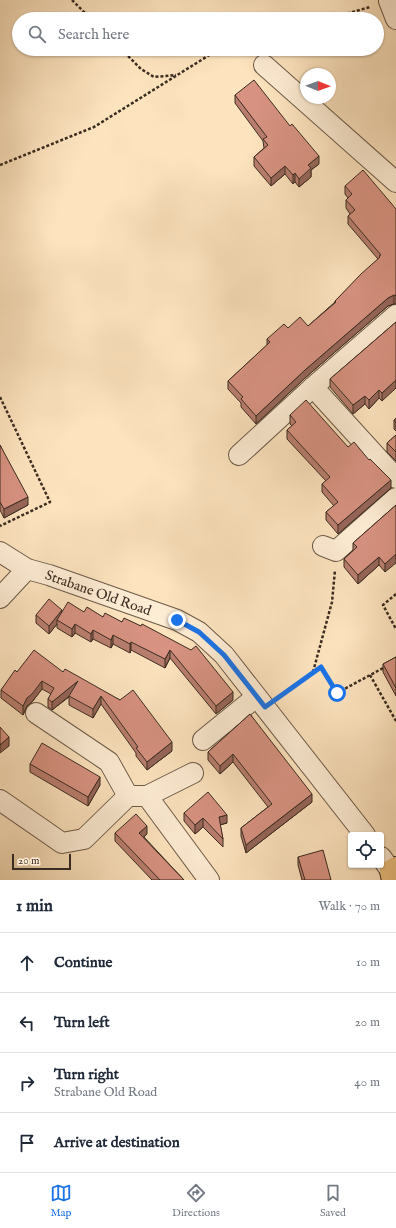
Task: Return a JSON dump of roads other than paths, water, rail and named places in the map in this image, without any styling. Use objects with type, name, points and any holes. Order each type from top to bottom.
[{"type":"street","points":[[264,65],[396,182]]},
{"type":"street","points":[[239,455],[313,387],[396,315]]},
{"type":"street","points":[[313,387],[396,478]]},
{"type":"street","points":[[330,548],[396,498]]},
{"type":"street","name":"Strabane Old Road","points":[[0,552],[27,569],[49,575],[177,620],[199,632],[224,655],[363,832]]},
{"type":"street","points":[[0,598],[27,569]]},
{"type":"street","points":[[203,740],[260,702]]},
{"type":"street","points":[[36,713],[109,762],[209,880]]},
{"type":"street","points":[[0,800],[62,842],[84,839],[138,796],[193,773]]}]
